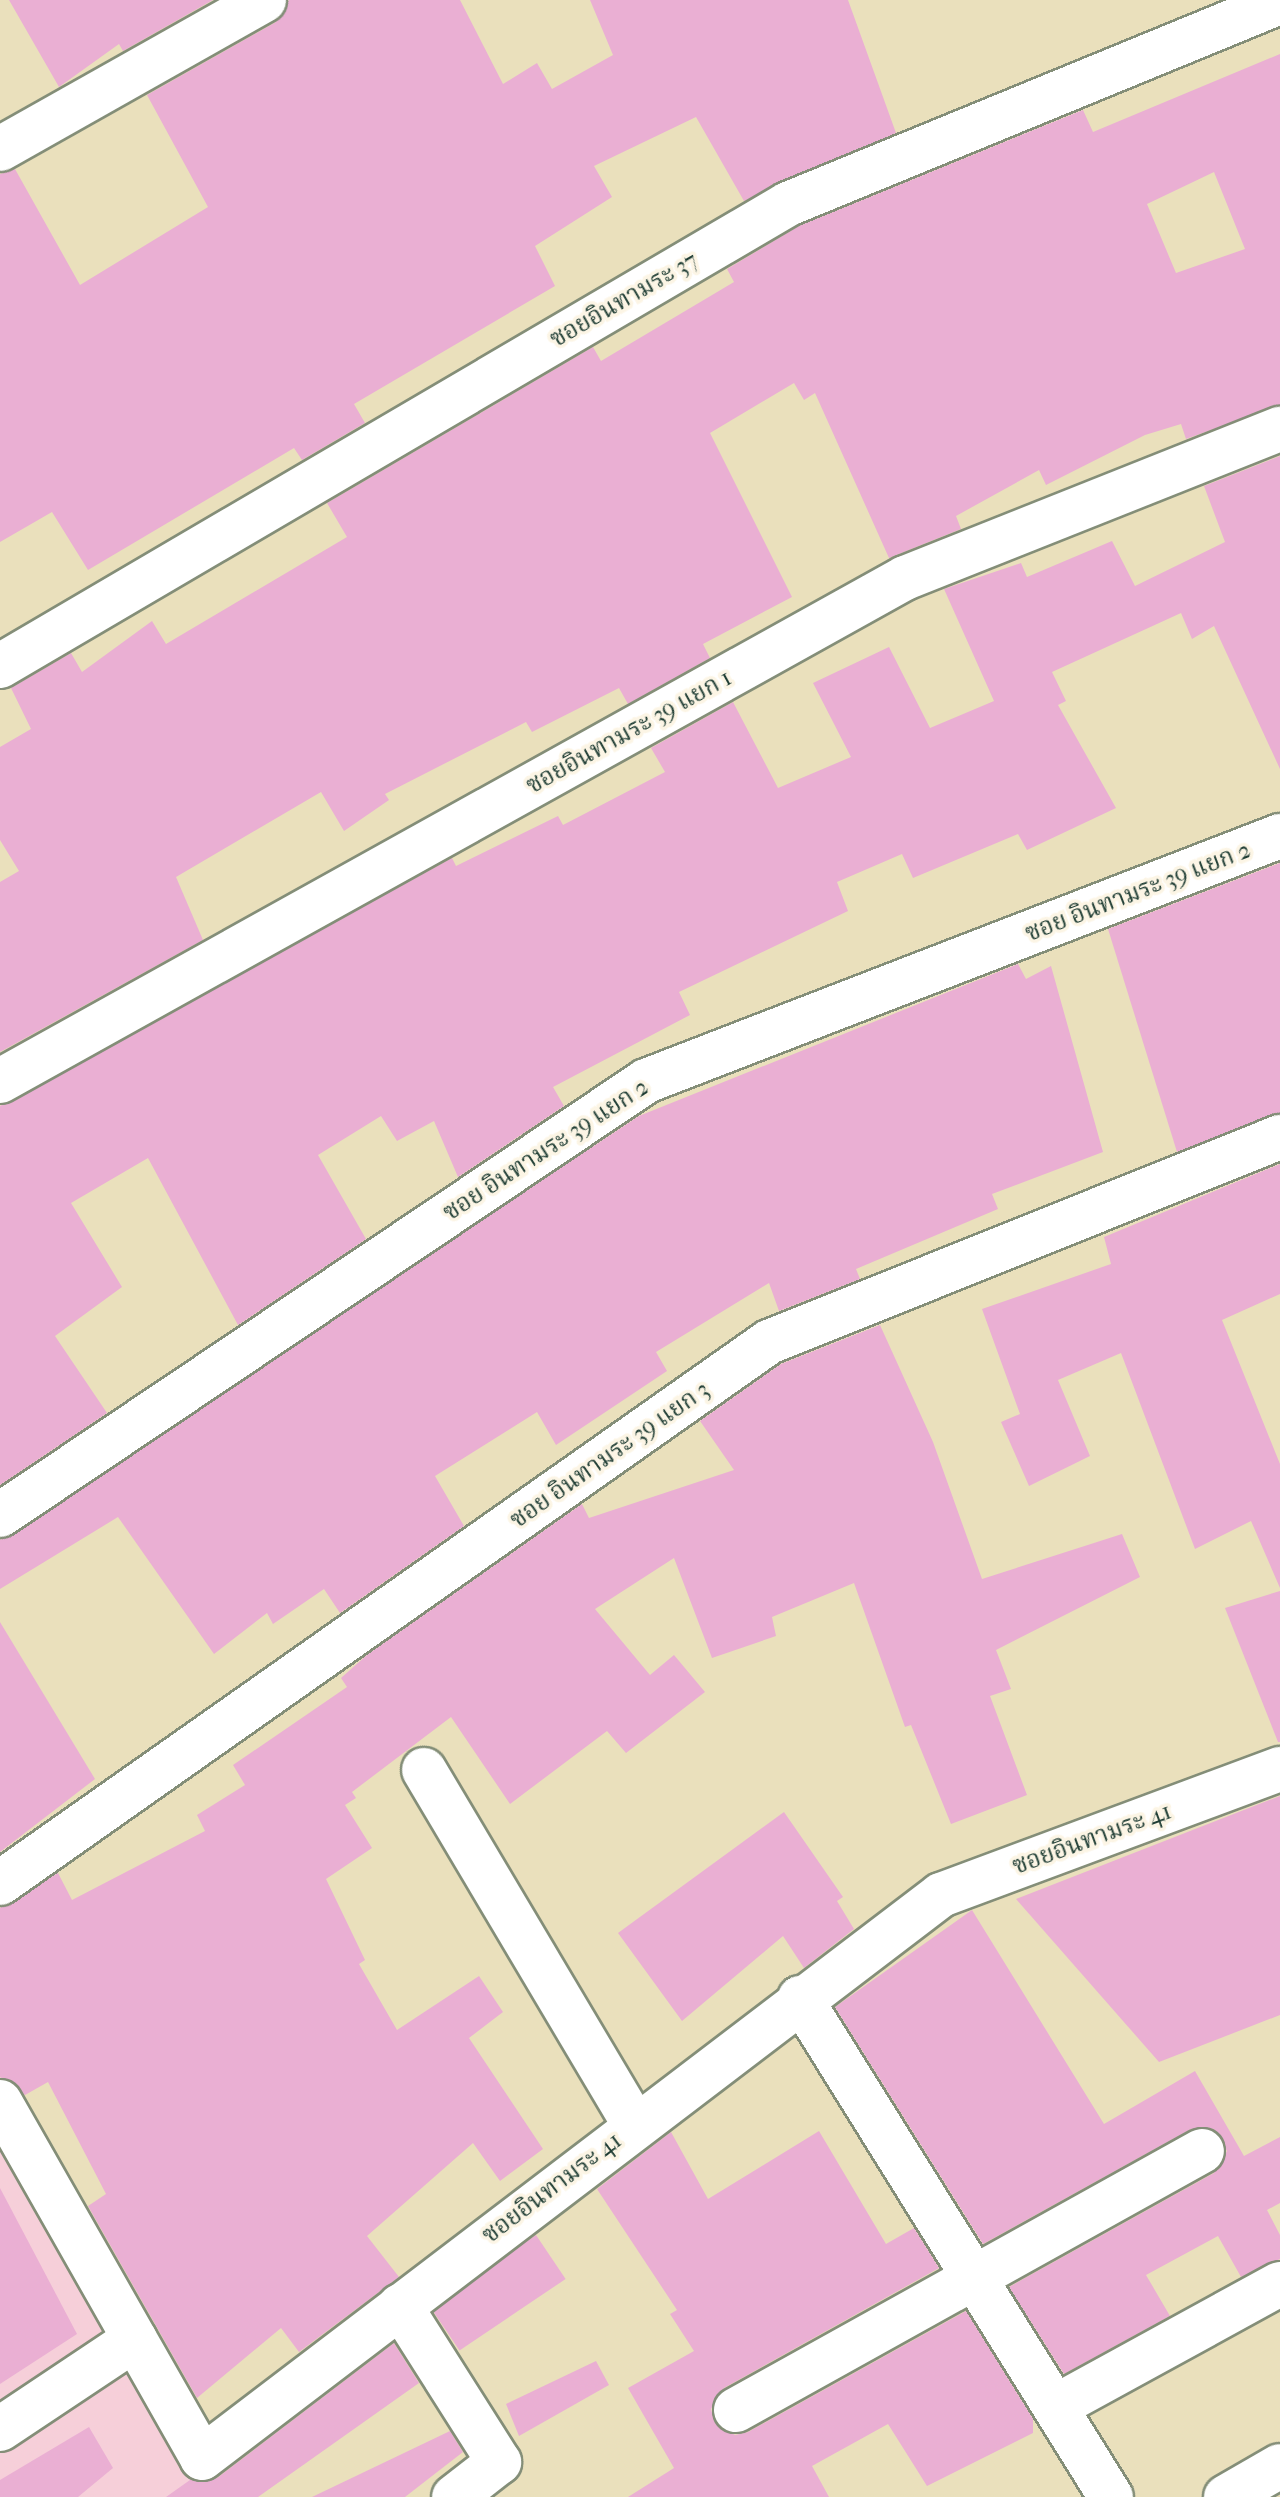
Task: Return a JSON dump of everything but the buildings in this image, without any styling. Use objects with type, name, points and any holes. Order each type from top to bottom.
[{"type":"street","points":[[0,149],[264,0]]},
{"type":"street","name":"ซอยอินทามระ 37","points":[[0,666],[788,204],[1280,2]]},
{"type":"street","name":"ซอยอินทามระ 39 แยก 1","points":[[0,1081],[905,578],[1280,429]]},
{"type":"street","name":"ซอย อินทามระ 39 แยก 2","points":[[0,1515],[646,1081],[1280,836]]},
{"type":"street","name":"ซอย อินทามระ 39 แยก 3","points":[[0,1883],[769,1342],[1280,1137]]},
{"type":"street","name":"ซอยอินทามระ 41","points":[[1,2105],[202,2458],[800,1998],[941,1895],[1280,1769]]},
{"type":"street","points":[[424,1770],[635,2125]]},
{"type":"street","points":[[800,1998],[1111,2497]]},
{"type":"street","points":[[736,2410],[1202,2151]]},
{"type":"street","points":[[1055,2407],[1280,2284]]},
{"type":"street","points":[[400,2306],[498,2458],[454,2497]]},
{"type":"street","points":[[0,2429],[135,2339]]},
{"type":"street","points":[[1226,2497],[1280,2466]]},
{"type":"shaded area","points":[[0,2130],[195,2411],[199,2497],[0,2497]]}]
